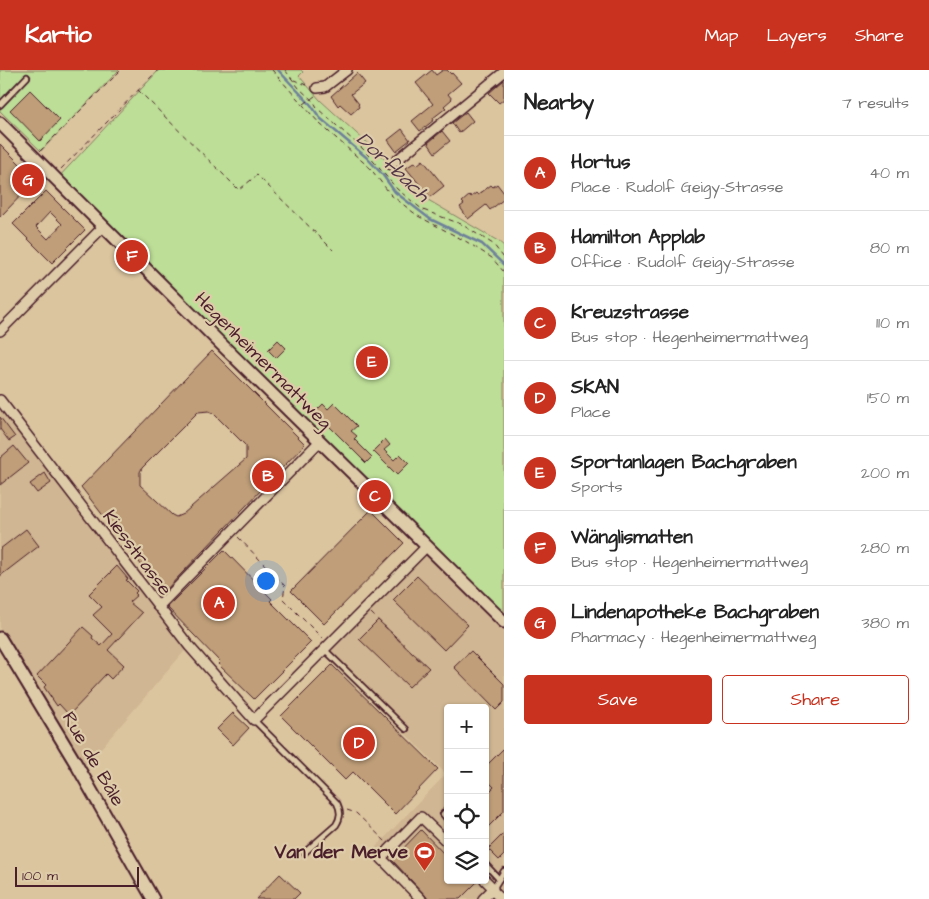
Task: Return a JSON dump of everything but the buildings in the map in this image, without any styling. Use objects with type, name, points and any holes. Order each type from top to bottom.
[{"type":"street","points":[[318,88],[325,88],[347,70]]},
{"type":"street","points":[[391,165],[504,72]]},
{"type":"street","name":"Hegenheimermattweg","points":[[0,123],[320,442],[504,622]]},
{"type":"street","points":[[0,331],[103,227]]},
{"type":"street","name":"Kiesstrasse","points":[[0,400],[158,607],[189,646],[254,720]]},
{"type":"street","points":[[158,607],[320,442]]},
{"type":"street","points":[[254,720],[427,546]]},
{"type":"street","name":"Rue de Bâle","points":[[0,638],[153,899]]},
{"type":"street","points":[[421,899],[381,858],[421,817],[444,839]]},
{"type":"street","points":[[489,882],[495,886],[502,899]]},
{"type":"street","points":[[483,899],[495,886]]},
{"type":"lane","points":[[0,105],[27,77]]},
{"type":"lane","points":[[326,647],[406,729]]},
{"type":"lane","points":[[254,720],[337,803],[339,808],[339,820],[336,825],[304,853]]},
{"type":"lane","points":[[495,886],[504,871]]},
{"type":"lane","points":[[489,873],[495,886]]},
{"type":"path","points":[[34,158],[121,70]]},
{"type":"path","points":[[53,177],[158,70]]},
{"type":"path","points":[[272,70],[320,124],[370,168],[391,195],[418,216],[468,242],[492,258],[504,272]]},
{"type":"path","points":[[294,80],[318,88]]},
{"type":"path","points":[[138,90],[239,190],[257,175],[333,250]]},
{"type":"path","points":[[303,106],[309,100]]},
{"type":"path","points":[[232,531],[285,586],[284,599],[326,647]]},
{"type":"path","points":[[365,607],[423,664]]},
{"type":"path","points":[[339,808],[356,813],[382,839],[395,844]]},
{"type":"shaded area","points":[[0,400],[189,646],[83,769],[0,647]]},
{"type":"shaded area","points":[[427,546],[504,622],[504,899],[417,899],[371,852],[444,776],[444,884],[489,884],[489,704],[444,704],[444,772],[322,651]]},
{"type":"green space","points":[[0,70],[119,70],[41,151],[0,111]]},
{"type":"green space","points":[[159,70],[301,70],[303,72],[299,76],[320,100],[423,197],[504,246],[504,622],[56,180]]},
{"type":"waterway","name":"Dorfbach","points":[[278,70],[311,105],[320,118],[366,157],[395,192],[430,219],[482,244],[504,265]]},
{"type":"place","name":"Lindenapotheke Bachgraben","points":[[28,180]]},
{"type":"place","name":"Wänglismatten","points":[[132,256]]},
{"type":"place","name":"Sportanlagen Bachgraben","points":[[372,362]]},
{"type":"place","name":"Hamilton Applab","points":[[268,476]]},
{"type":"place","name":"Kreuzstrasse","points":[[375,496]]},
{"type":"place","name":"Hortus","points":[[219,603]]},
{"type":"place","name":"SKAN","points":[[359,743]]},
{"type":"place","name":"Van der Merve","points":[[424,871]]}]
